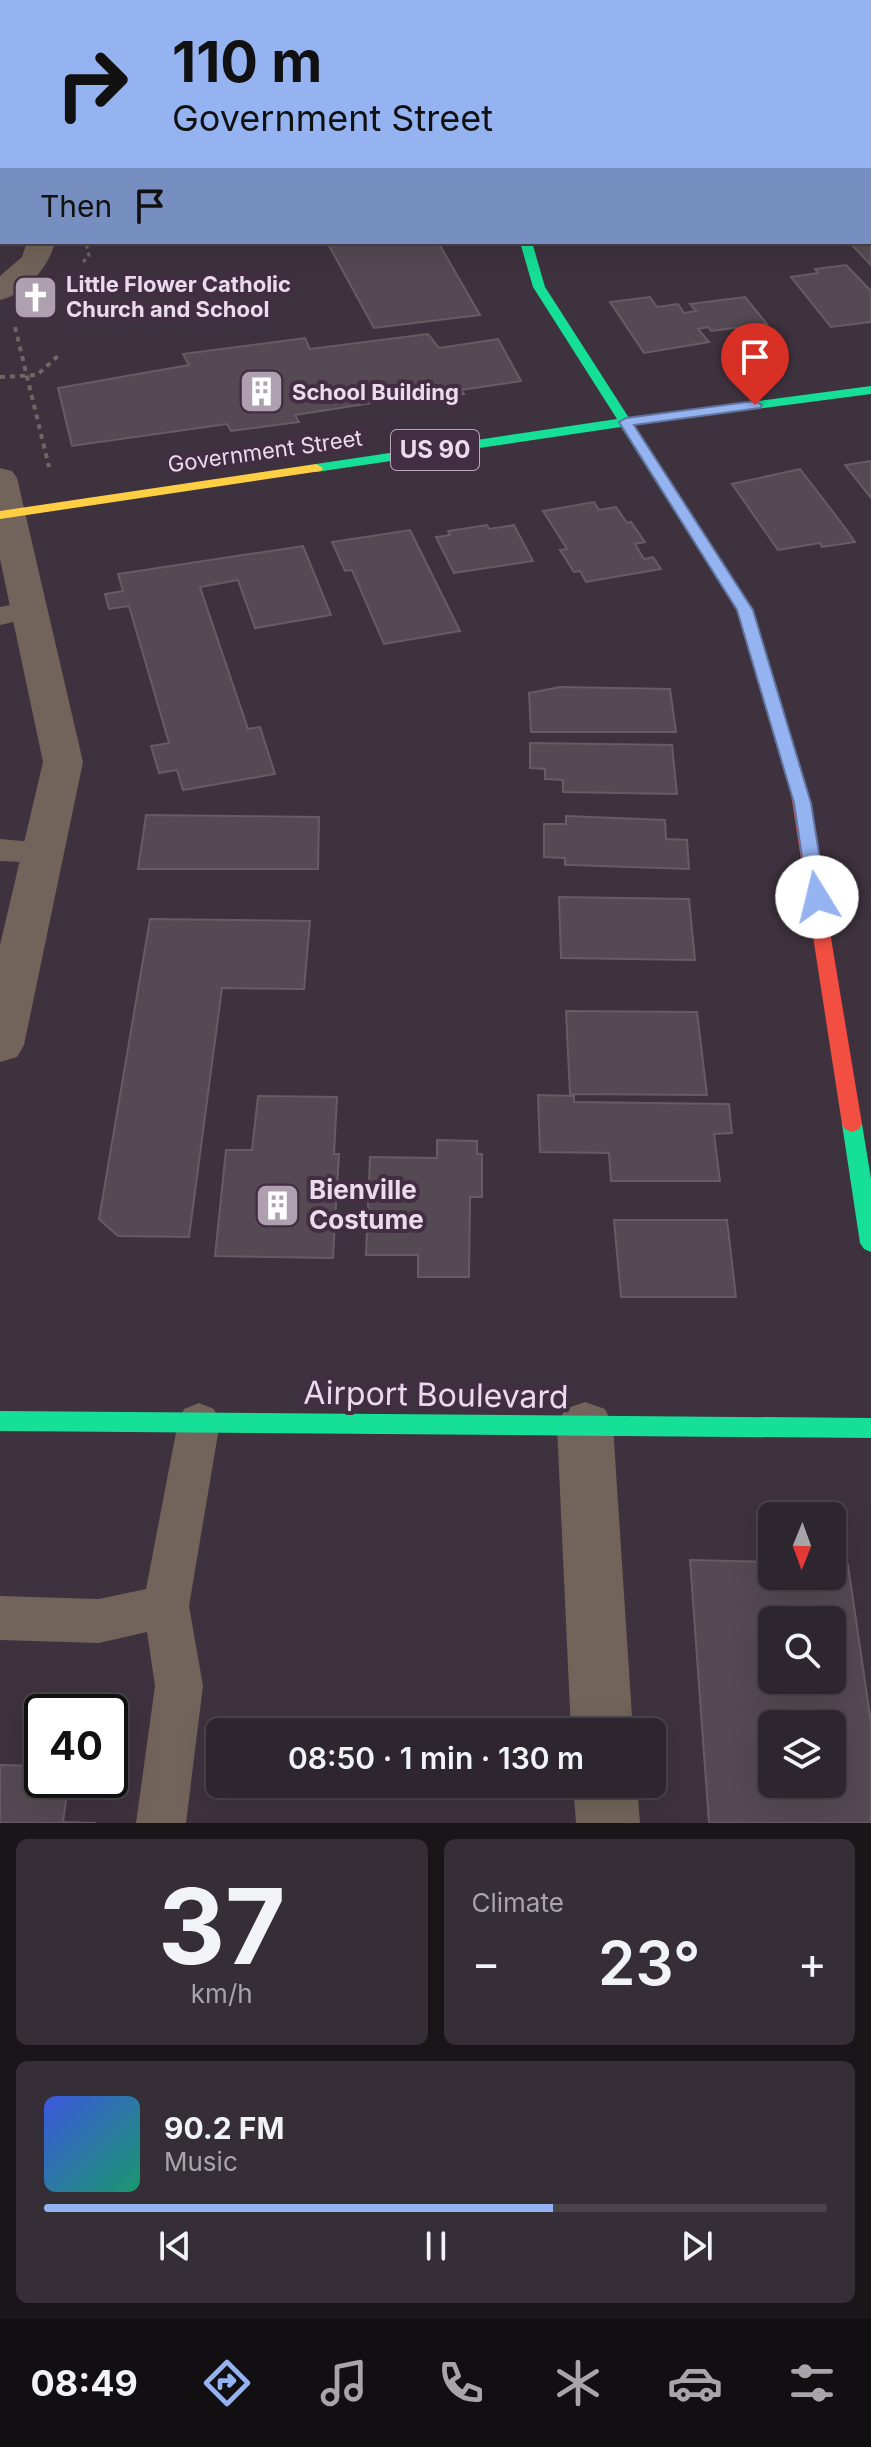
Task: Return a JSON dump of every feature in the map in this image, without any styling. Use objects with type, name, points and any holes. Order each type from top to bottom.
[{"type":"street","points":[[0,291],[36,260],[40,244]]},
{"type":"street","points":[[527,244],[539,287],[745,610],[802,803],[871,1243]]},
{"type":"street","name":"Government Street","points":[[3,502],[871,390]]},
{"type":"street","points":[[0,1045],[63,762],[15,613],[3,502]]},
{"type":"street","name":"Airport Boulevard","points":[[0,1421],[871,1428]]},
{"type":"street","points":[[585,1426],[601,1718]]},
{"type":"street","points":[[606,1798],[608,1823]]},
{"type":"lane","points":[[0,850],[43,852]]},
{"type":"lane","points":[[161,1823],[179,1686],[166,1606],[199,1422]]},
{"type":"lane","points":[[0,1618],[99,1621],[166,1606]]},
{"type":"path","points":[[0,377],[37,375],[60,354]]},
{"type":"path","points":[[25,376],[50,472]]},
{"type":"building","name":"School Building","points":[[328,244],[439,244],[480,315],[374,328]]},
{"type":"building","points":[[851,244],[871,244],[871,265]]},
{"type":"building","points":[[846,265],[871,291],[871,322],[831,327],[791,277],[818,273],[815,269]]},
{"type":"building","points":[[650,297],[657,307],[678,304],[684,313],[696,311],[690,304],[745,297],[767,324],[711,331],[708,327],[698,329],[709,342],[644,353],[610,302]]},
{"type":"building","name":"School Building","points":[[428,334],[439,348],[498,339],[521,381],[461,390],[464,394],[400,403],[397,399],[295,415],[299,422],[231,431],[227,424],[72,446],[58,388],[189,365],[183,354],[305,338],[310,349]]},
{"type":"building","points":[[871,461],[871,498],[845,465]]},
{"type":"building","points":[[800,469],[855,542],[822,547],[820,543],[778,550],[732,484]]},
{"type":"building","points":[[594,502],[599,510],[616,507],[627,523],[631,522],[645,542],[635,544],[644,559],[653,557],[661,569],[586,582],[580,571],[574,572],[560,550],[567,549],[543,511]]},
{"type":"building","points":[[487,525],[489,529],[514,525],[533,561],[454,573],[436,537],[450,535],[448,531]]},
{"type":"building","points":[[410,530],[460,631],[384,644],[352,570],[345,571],[332,542]]},
{"type":"building","points":[[303,546],[331,615],[255,628],[238,580],[200,587],[248,729],[260,727],[275,774],[183,790],[177,770],[159,773],[151,746],[169,743],[129,606],[109,609],[105,594],[123,591],[118,574]]},
{"type":"building","points":[[560,687],[670,689],[676,732],[531,732],[529,693]]},
{"type":"building","points":[[530,743],[672,745],[677,794],[563,792],[563,780],[545,779],[545,769],[530,768]]},
{"type":"building","points":[[146,815],[319,817],[318,869],[138,869]]},
{"type":"building","points":[[566,816],[665,820],[666,839],[687,840],[689,869],[565,865],[565,858],[544,857],[544,824],[566,824]]},
{"type":"building","points":[[559,897],[689,899],[695,960],[561,958]]},
{"type":"building","points":[[150,919],[310,921],[304,989],[222,988],[189,1237],[118,1236],[99,1219]]},
{"type":"building","points":[[566,1011],[697,1012],[707,1095],[570,1094]]},
{"type":"building","points":[[538,1095],[574,1096],[574,1102],[729,1104],[732,1133],[714,1134],[720,1181],[611,1181],[609,1153],[540,1152]]},
{"type":"building","name":"Bienville Costume","points":[[258,1096],[337,1097],[334,1154],[339,1154],[333,1258],[215,1256],[226,1150],[252,1150]]},
{"type":"building","points":[[437,1140],[477,1141],[477,1154],[482,1154],[482,1197],[470,1197],[469,1277],[418,1277],[418,1255],[366,1255],[370,1157],[437,1158]]},
{"type":"building","points":[[614,1220],[727,1220],[736,1297],[621,1297]]},
{"type":"building","points":[[690,1560],[758,1562],[758,1590],[846,1590],[848,1565],[871,1723],[871,1823],[709,1823]]},
{"type":"building","points":[[0,1765],[24,1766],[24,1798],[66,1798],[63,1822],[96,1823],[0,1823]]},
{"type":"traffic: fast","points":[[527,244],[539,287],[745,610],[799,794]]},
{"type":"traffic: fast","points":[[316,468],[626,422],[871,390]]},
{"type":"traffic: fast","points":[[852,1124],[871,1243]]},
{"type":"traffic: fast","points":[[0,1421],[871,1428]]},
{"type":"traffic: slow","points":[[0,515],[316,468]]},
{"type":"traffic: jam","points":[[799,794],[852,1124]]},
{"type":"place","name":"Little Flower Catholic Church and School","points":[[35,297]]},
{"type":"place","name":"School Building","points":[[261,392]]},
{"type":"place","name":"Bienville Costume","points":[[278,1205]]},
{"type":"route","points":[[755,405],[626,422],[745,610],[802,803],[817,897]]}]
